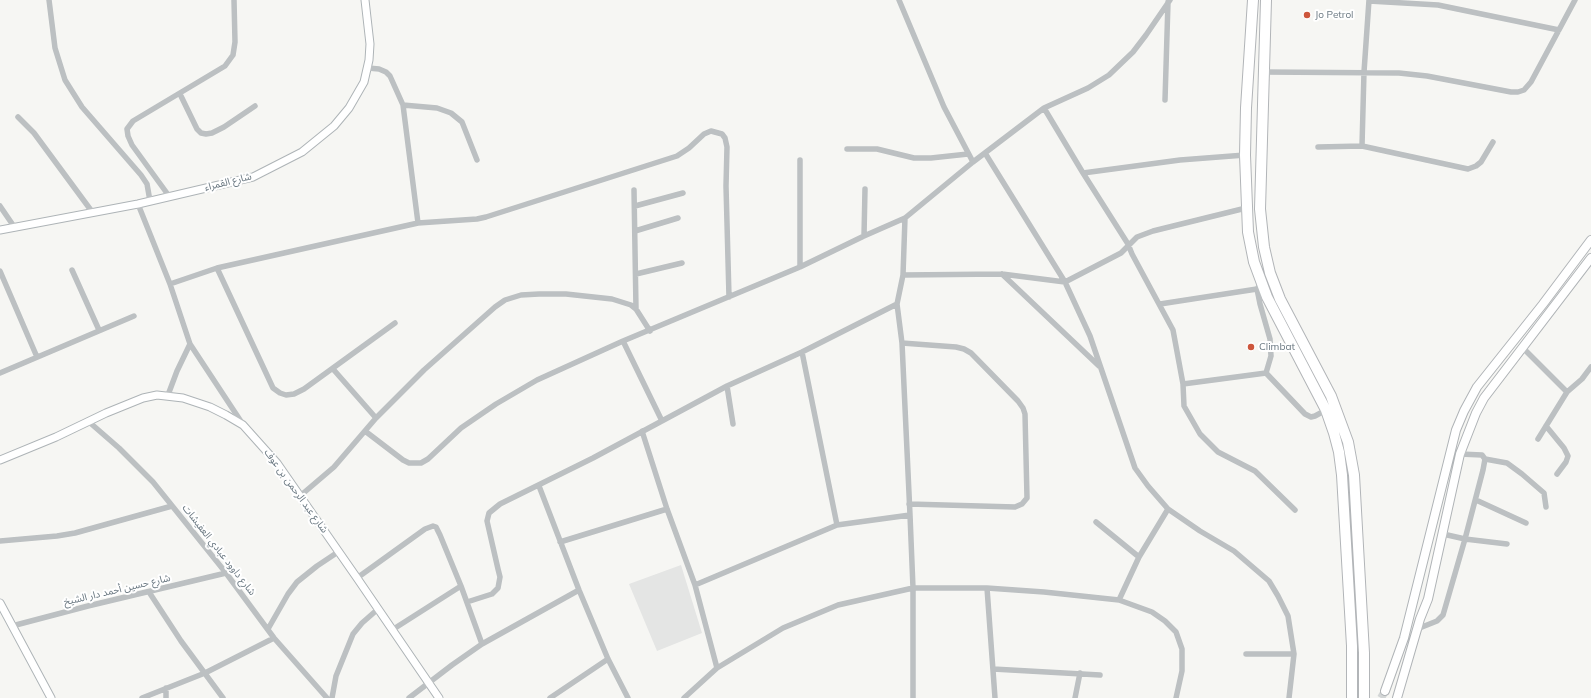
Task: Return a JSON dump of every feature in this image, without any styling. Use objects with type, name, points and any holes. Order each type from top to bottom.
[{"type":"highway","points":[[1253,0],[1246,108],[1245,155],[1246,208],[1251,248],[1259,286],[1267,297],[1326,410],[1334,433],[1342,475],[1352,646],[1352,698]]},
{"type":"highway","points":[[1266,0],[1260,209],[1264,247],[1270,273],[1277,293],[1331,396],[1348,442],[1354,482],[1364,653],[1364,698]]},
{"type":"main road","points":[[1385,690],[1394,669],[1404,638],[1456,430],[1464,411],[1477,387],[1543,304],[1591,240]]},
{"type":"main road","points":[[1397,698],[1417,629],[1428,599],[1460,454],[1479,406],[1522,347],[1591,258]]},
{"type":"street","points":[[49,0],[55,48],[65,80],[82,107],[141,175],[147,184],[150,200]]},
{"type":"street","points":[[169,196],[132,144],[128,136],[127,129],[133,121],[225,66],[233,55],[235,42],[234,0]]},
{"type":"street","name":"شارع القمراء","points":[[0,230],[138,204],[253,176],[302,152],[328,132],[349,108],[364,82],[368,68],[370,39],[364,0]]},
{"type":"street","points":[[899,0],[944,107],[973,162]]},
{"type":"street","points":[[1362,146],[1364,72],[1369,0],[1438,2],[1559,30]]},
{"type":"street","points":[[1264,72],[1399,73],[1427,76],[1511,92],[1518,92],[1524,90],[1531,82],[1576,0]]},
{"type":"street","points":[[1165,100],[1169,1]]},
{"type":"street","points":[[365,431],[403,460],[421,463],[428,459],[461,428],[516,392],[560,369],[800,267],[905,218],[973,162],[1044,108],[1088,88],[1109,75],[1122,64],[1137,46],[1169,1]]},
{"type":"street","points":[[368,68],[379,69],[386,72],[390,76],[403,105],[418,222]]},
{"type":"street","points":[[180,94],[197,129],[201,133],[206,134],[212,133],[224,127],[256,106]]},
{"type":"street","points":[[403,105],[437,108],[451,113],[462,122],[477,160]]},
{"type":"street","points":[[1044,108],[1128,244],[1173,330],[1183,384],[1184,406],[1200,434],[1218,452],[1256,471],[1295,510]]},
{"type":"street","points":[[18,117],[34,133],[93,213]]},
{"type":"street","points":[[170,284],[217,268],[418,222],[477,219],[486,217],[677,156],[689,148],[704,134],[711,131],[722,134],[725,138],[727,147],[726,186],[729,297]]},
{"type":"street","points":[[1318,147],[1362,146],[1468,169],[1481,162],[1493,142]]},
{"type":"street","points":[[847,149],[877,149],[914,158],[931,158],[968,154]]},
{"type":"street","points":[[985,153],[1066,282],[1090,336],[1135,468],[1168,509],[1200,531],[1234,551],[1269,581],[1288,616],[1294,654],[1289,698]]},
{"type":"street","points":[[1083,173],[1180,160],[1245,155]]},
{"type":"street","points":[[800,160],[800,267]]},
{"type":"street","points":[[864,236],[865,189]]},
{"type":"street","points":[[634,190],[636,309]]},
{"type":"street","points":[[635,206],[683,193]]},
{"type":"street","points":[[138,204],[170,284],[190,344],[243,425]]},
{"type":"street","points":[[0,206],[15,228]]},
{"type":"street","points":[[903,275],[1002,274],[1066,282],[1121,253],[1128,244],[1137,237],[1153,231],[1246,208]]},
{"type":"street","points":[[635,231],[678,218]]},
{"type":"street","points":[[905,218],[903,275],[897,304],[902,343],[904,422],[913,588],[913,698]]},
{"type":"street","points":[[636,274],[682,263]]},
{"type":"street","points":[[217,268],[274,388],[280,393],[286,395],[294,394],[304,389],[395,323]]},
{"type":"street","points":[[72,270],[99,330]]},
{"type":"street","points":[[0,271],[37,357]]},
{"type":"street","points":[[1002,274],[1101,367]]},
{"type":"street","points":[[1160,304],[1259,286],[1260,304],[1270,339],[1271,356],[1266,373]]},
{"type":"street","points":[[300,496],[334,467],[376,418],[424,370],[495,306],[505,300],[521,295],[566,294],[612,299],[631,305],[636,309],[650,331]]},
{"type":"street","points":[[467,602],[492,594],[498,588],[498,569],[487,521],[489,513],[500,504],[539,486],[727,386],[802,352],[897,304]]},
{"type":"street","points":[[0,373],[134,316]]},
{"type":"street","points":[[623,341],[662,421]]},
{"type":"street","points":[[902,343],[956,347],[971,353],[1018,401],[1025,414],[1027,498],[1022,504],[1015,507],[909,504]]},
{"type":"street","points":[[168,396],[177,371],[190,344]]},
{"type":"street","points":[[1522,347],[1567,392]]},
{"type":"street","points":[[802,352],[837,525]]},
{"type":"street","points":[[1538,439],[1567,392],[1582,379],[1591,367]]},
{"type":"street","points":[[333,369],[376,418]]},
{"type":"street","points":[[1183,384],[1266,373]]},
{"type":"street","points":[[1266,373],[1305,414],[1311,417],[1316,416],[1326,410]]},
{"type":"street","points":[[727,386],[733,424]]},
{"type":"street","name":"شارع عبد الرحمن بن عوف","points":[[0,460],[143,398],[157,395],[168,396],[182,398],[210,407],[243,425],[269,452],[439,698]]},
{"type":"street","name":"شارع داوود عبادي العفيشات","points":[[88,421],[119,448],[154,482],[226,573],[274,638],[327,698]]},
{"type":"street","points":[[1546,426],[1564,448],[1568,456],[1566,462],[1557,474]]},
{"type":"street","points":[[642,431],[667,510],[695,585],[717,668]]},
{"type":"street","points":[[1460,454],[1482,455],[1485,459],[1507,463],[1544,493],[1546,507]]},
{"type":"street","points":[[1417,629],[1437,621],[1443,615],[1476,500],[1485,459]]},
{"type":"street","points":[[539,486],[579,590],[608,659],[628,698]]},
{"type":"street","points":[[1476,500],[1526,523]]},
{"type":"street","points":[[0,541],[75,533],[172,506]]},
{"type":"street","points":[[1119,600],[1139,557],[1168,509]]},
{"type":"street","points":[[560,542],[667,510]]},
{"type":"street","points":[[695,585],[837,525],[910,515]]},
{"type":"street","points":[[1096,522],[1139,557]]},
{"type":"street","points":[[357,578],[426,529],[433,526],[436,527],[461,586],[482,644]]},
{"type":"street","points":[[1443,534],[1465,539],[1507,544]]},
{"type":"street","points":[[268,629],[288,594],[298,582],[317,566],[338,552]]},
{"type":"street","name":"شارع حسين أحمد دار الشيخ","points":[[12,626],[226,573]]},
{"type":"street","points":[[392,630],[461,586]]},
{"type":"street","points":[[684,698],[717,668],[783,628],[838,605],[913,588],[987,588],[1119,600],[1152,612],[1165,621],[1176,632],[1182,649],[1182,671],[1176,698]]},
{"type":"street","points":[[987,588],[995,698]]},
{"type":"street","points":[[409,698],[482,644],[579,590]]},
{"type":"street","points":[[149,592],[181,642],[222,698]]},
{"type":"street","points":[[0,603],[51,698]]},
{"type":"street","points":[[332,698],[338,670],[353,634],[362,623],[378,609]]},
{"type":"street","points":[[142,698],[205,673],[274,638]]},
{"type":"street","points":[[1246,654],[1294,654]]},
{"type":"street","points":[[550,698],[608,659]]},
{"type":"street","points":[[993,668],[1100,675]]},
{"type":"street","points":[[1075,698],[1080,673]]},
{"type":"street","points":[[166,688],[166,698]]},
{"type":"shaded area","points":[[681,565],[702,633],[657,651],[629,584]]},
{"type":"tunnel","points":[[1381,698],[1385,691]]},
{"type":"place","name":"Jo Petrol","points":[[1307,15]]},
{"type":"place","name":"Climbat","points":[[1251,347]]}]
